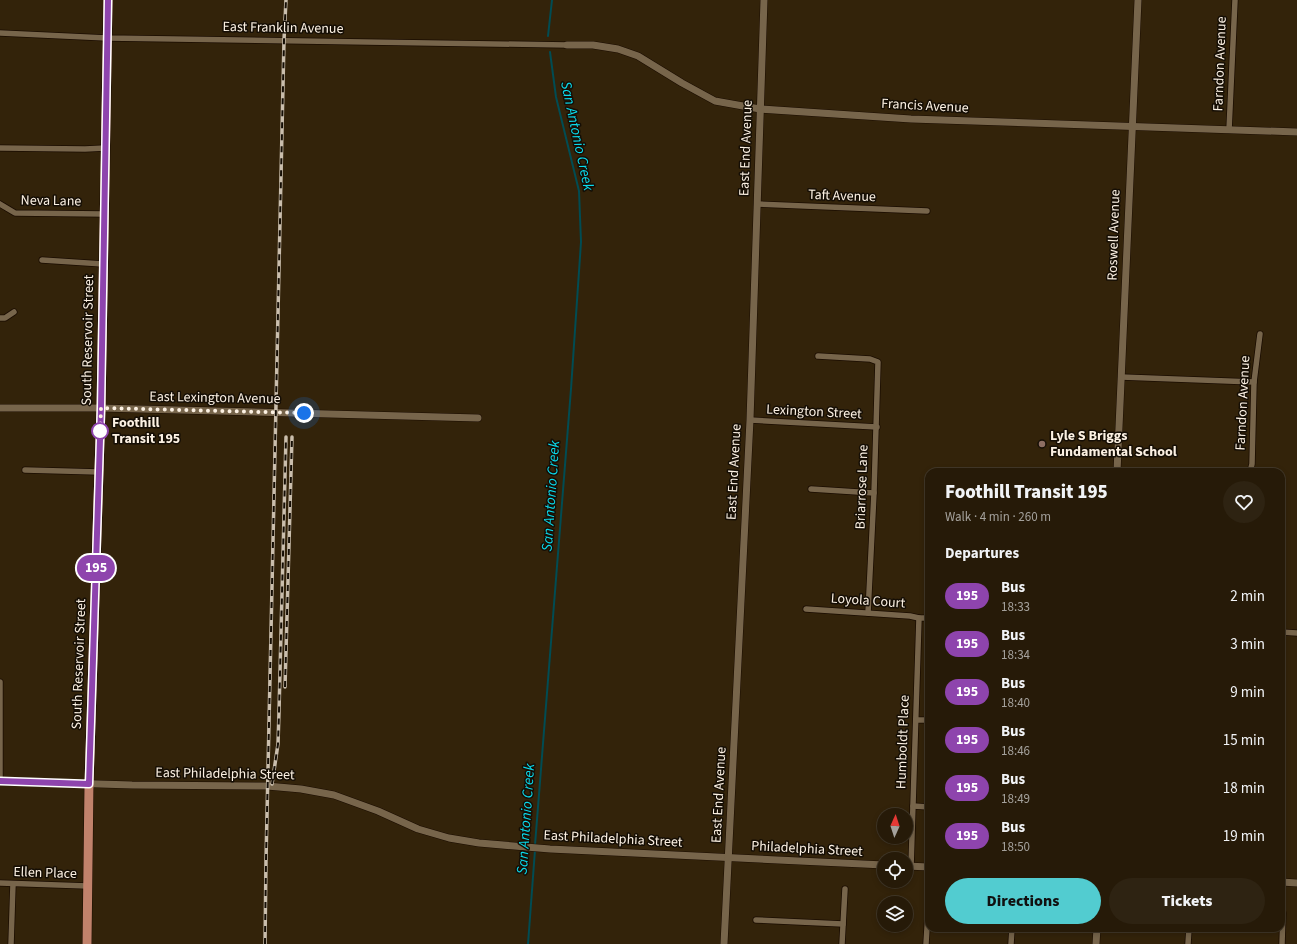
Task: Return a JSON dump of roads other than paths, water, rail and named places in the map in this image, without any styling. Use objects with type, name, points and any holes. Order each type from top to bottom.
[{"type":"main road","name":"South Reservoir Street","points":[[87,944],[89,784],[101,408],[103,214],[108,0]]},
{"type":"street","name":"East End Avenue","points":[[724,944],[750,420],[764,0]]},
{"type":"street","name":"Roswell Avenue","points":[[1117,468],[1138,0]]},
{"type":"street","name":"Farndon Avenue","points":[[1229,130],[1235,0]]},
{"type":"street","name":"East Franklin Avenue","points":[[0,33],[107,38],[567,45]]},
{"type":"street","name":"Francis Avenue","points":[[567,45],[593,45],[618,49],[638,56],[715,101],[760,109],[911,119],[1297,132]]},
{"type":"street","points":[[0,148],[105,148]]},
{"type":"street","name":"Neva Lane","points":[[0,204],[15,213],[103,214]]},
{"type":"street","name":"Taft Avenue","points":[[757,204],[927,211]]},
{"type":"street","points":[[42,260],[103,264]]},
{"type":"street","points":[[0,318],[5,318],[14,312]]},
{"type":"street","name":"Farndon Avenue","points":[[1251,468],[1254,382],[1260,334]]},
{"type":"street","name":"Briarrose Lane","points":[[818,356],[870,359],[878,362],[877,427],[868,613]]},
{"type":"street","points":[[1121,377],[1254,382]]},
{"type":"street","name":"East Lexington Avenue","points":[[0,408],[101,408],[478,418]]},
{"type":"street","name":"Lexington Street","points":[[750,420],[877,427]]},
{"type":"street","points":[[24,470],[99,472]]},
{"type":"street","points":[[811,489],[874,493]]},
{"type":"street","name":"Loyola Court","points":[[806,609],[925,618]]},
{"type":"street","name":"Humboldt Place","points":[[910,852],[917,720],[919,618]]},
{"type":"street","points":[[1285,632],[1297,633]]},
{"type":"street","points":[[0,682],[0,781]]},
{"type":"street","points":[[917,720],[925,720]]},
{"type":"street","name":"East Philadelphia Street","points":[[0,781],[89,784],[268,786],[301,789],[334,795],[378,811],[418,829],[449,838],[479,843],[524,847],[729,858]]},
{"type":"street","points":[[913,806],[925,807]]},
{"type":"street","name":"Philadelphia Street","points":[[729,858],[877,865]]},
{"type":"street","points":[[913,866],[925,867]]},
{"type":"street","points":[[1285,882],[1297,883]]},
{"type":"street","name":"Ellen Place","points":[[0,883],[88,886]]},
{"type":"street","points":[[11,944],[13,884]]},
{"type":"street","points":[[842,944],[845,889]]},
{"type":"street","points":[[756,920],[843,924]]},
{"type":"street","points":[[926,944],[927,932]]},
{"type":"street","points":[[1012,932],[1012,944]]},
{"type":"street","points":[[1096,944],[1097,932]]},
{"type":"street","points":[[1188,944],[1189,932]]},
{"type":"street","points":[[1282,932],[1282,944]]},
{"type":"waterway","name":"San Antonio Creek","points":[[548,36],[552,0]]},
{"type":"waterway","name":"San Antonio Creek","points":[[535,845],[571,389],[581,242],[579,191],[556,97],[550,52]]},
{"type":"waterway","name":"San Antonio Creek","points":[[528,944],[535,850]]},
{"type":"railway","points":[[265,944],[286,0]]},
{"type":"railway","points":[[272,784],[278,744],[286,437]]},
{"type":"railway","points":[[285,687],[292,437]]},
{"type":"place","name":"Foothill Transit 195","points":[[100,431]]},
{"type":"place","name":"Lyle S Briggs Fundamental School","points":[[1042,444]]}]
